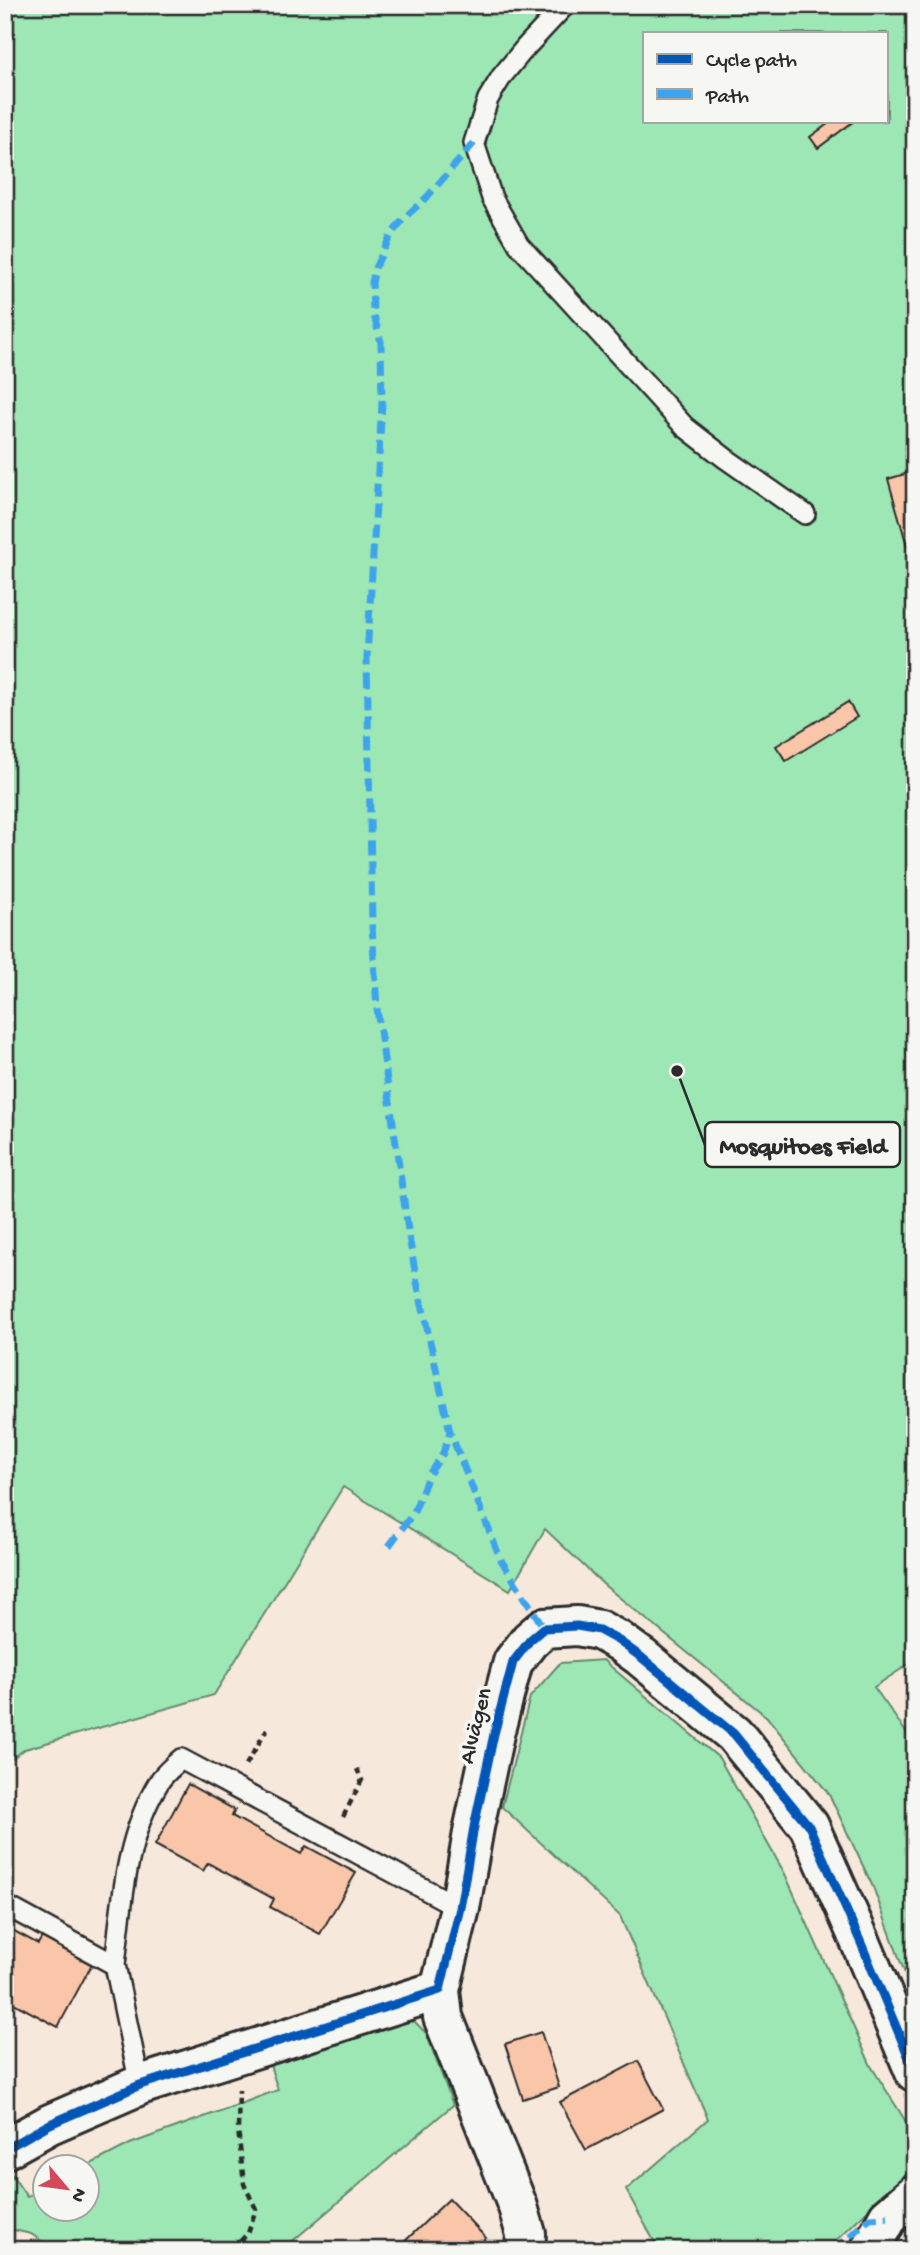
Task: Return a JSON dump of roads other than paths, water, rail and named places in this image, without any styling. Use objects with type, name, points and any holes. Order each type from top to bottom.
[{"type":"street","name":"Alvägen","points":[[525,2250],[526,2234],[521,2216],[443,2017],[440,1990],[460,1908],[491,1748],[513,1662],[530,1640],[544,1628],[577,1626],[600,1630],[641,1657],[734,1734],[808,1826],[862,1943],[915,2073]]},
{"type":"street","points":[[5,2149],[50,2123],[141,2085],[440,1990]]},
{"type":"lane","points":[[565,5],[502,76],[488,99],[474,143],[492,198],[519,245],[685,427],[805,514]]},
{"type":"lane","points":[[141,2085],[114,1965],[128,1859],[142,1815],[160,1780],[181,1759],[460,1908]]},
{"type":"lane","points":[[5,1905],[114,1965]]},
{"type":"place","name":"Mosquitoes Field","points":[[677,1071]]}]
